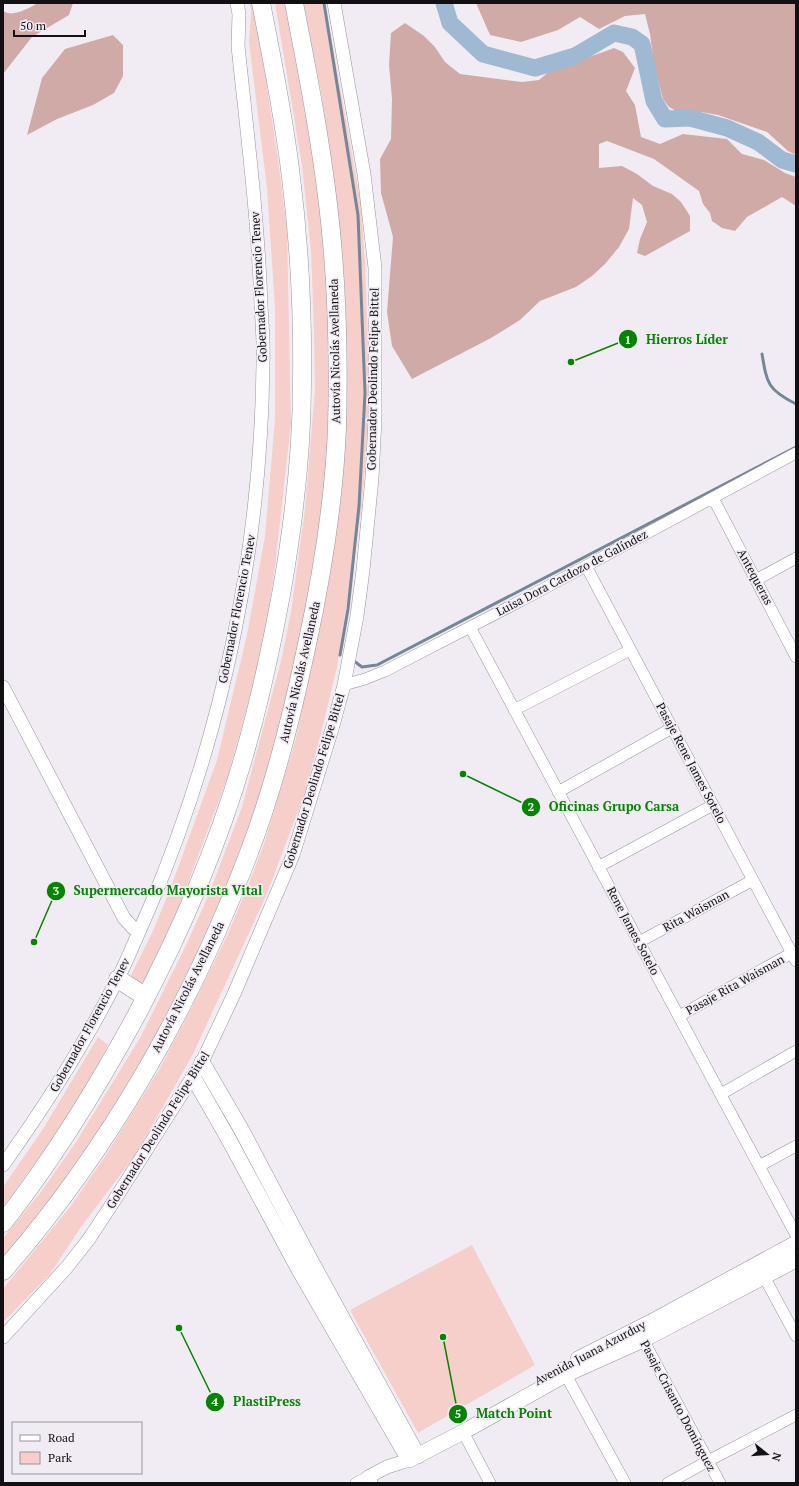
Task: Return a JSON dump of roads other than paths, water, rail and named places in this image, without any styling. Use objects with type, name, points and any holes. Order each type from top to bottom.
[{"type":"highway","points":[[3,1223],[71,1128],[121,1045],[183,922],[199,885],[229,803],[248,742],[270,652],[294,514],[302,416],[302,344],[299,274],[290,169],[261,3]]},
{"type":"highway","name":"Autovía Nicolás Avellaneda","points":[[3,1271],[57,1204],[97,1148],[131,1096],[190,989],[223,918],[248,855],[269,794],[297,692],[316,605],[330,519],[337,425],[337,346],[334,278],[328,206],[313,97],[294,3]]},
{"type":"highway","points":[[118,979],[146,997]]},
{"type":"main road","points":[[202,1062],[241,1129],[304,1265]]},
{"type":"main road","points":[[193,1077],[304,1265],[412,1455]]},
{"type":"main road","name":"Avenida Juana Azurduy","points":[[412,1455],[564,1371],[640,1334],[761,1270],[796,1243]]},
{"type":"main road","name":"Avenida Juana Azurduy","points":[[761,1270],[796,1260]]},
{"type":"main road","name":"Avenida Juana Azurduy","points":[[412,1455],[463,1432],[564,1371]]},
{"type":"street","name":"Gobernador Florencio Tenev","points":[[3,1166],[63,1076],[118,979],[166,868],[186,812],[211,734],[232,645],[250,549],[258,479],[264,362],[259,244],[238,46],[239,14],[237,3]]},
{"type":"street","name":"Gobernador Deolindo Felipe Bittel","points":[[3,1337],[67,1267],[89,1239],[202,1062],[234,994],[293,855],[344,685],[357,616],[372,478],[375,419],[375,268],[364,174],[334,3]]},
{"type":"street","name":"Luisa Dora Cardozo de Galíndez","points":[[344,685],[385,671],[586,566],[796,453]]},
{"type":"street","name":"Antequeras","points":[[713,498],[796,657]]},
{"type":"street","points":[[756,580],[796,558]]},
{"type":"street","name":"Pasaje Rene James Sotelo","points":[[586,566],[794,957]]},
{"type":"street","name":"Rene James Sotelo","points":[[470,627],[796,1235]]},
{"type":"street","points":[[514,710],[630,650]]},
{"type":"street","points":[[3,687],[124,918],[133,928],[139,931]]},
{"type":"street","points":[[558,792],[672,728]]},
{"type":"street","points":[[598,867],[713,805]]},
{"type":"street","name":"Rita Waisman","points":[[639,942],[753,880]]},
{"type":"street","name":"Pasaje Rita Waisman","points":[[678,1016],[794,957]]},
{"type":"street","points":[[721,1094],[796,1051]]},
{"type":"street","points":[[759,1166],[796,1146]]},
{"type":"street","points":[[761,1270],[796,1336]]},
{"type":"street","name":"Pasaje Crisanto Domínguez","points":[[640,1334],[720,1483]]},
{"type":"street","points":[[564,1371],[625,1483]]},
{"type":"street","points":[[668,1483],[796,1415]]},
{"type":"street","points":[[463,1432],[490,1483]]},
{"type":"street","name":"Avenida Juana Azurduy","points":[[356,1483],[369,1480],[387,1467],[412,1455]]},
{"type":"waterway","points":[[324,3],[358,215],[365,393],[359,506],[348,609],[340,655]]},
{"type":"waterway","points":[[444,3],[450,23],[483,54],[535,68],[575,56],[614,33],[632,37],[642,44],[654,101],[665,119],[690,118],[727,128],[758,142],[782,160],[796,164]]},
{"type":"waterway","points":[[762,354],[765,372],[770,385],[774,390],[796,404]]},
{"type":"waterway","points":[[354,661],[362,667],[377,665],[796,447]]},
{"type":"place","name":"Hierros Líder","points":[[571,362]]},
{"type":"place","name":"Oficinas Grupo Carsa","points":[[463,774]]},
{"type":"place","name":"Supermercado Mayorista Vital","points":[[34,942]]},
{"type":"place","name":"PlastiPress","points":[[179,1328]]},
{"type":"place","name":"Match Point","points":[[443,1337]]}]
